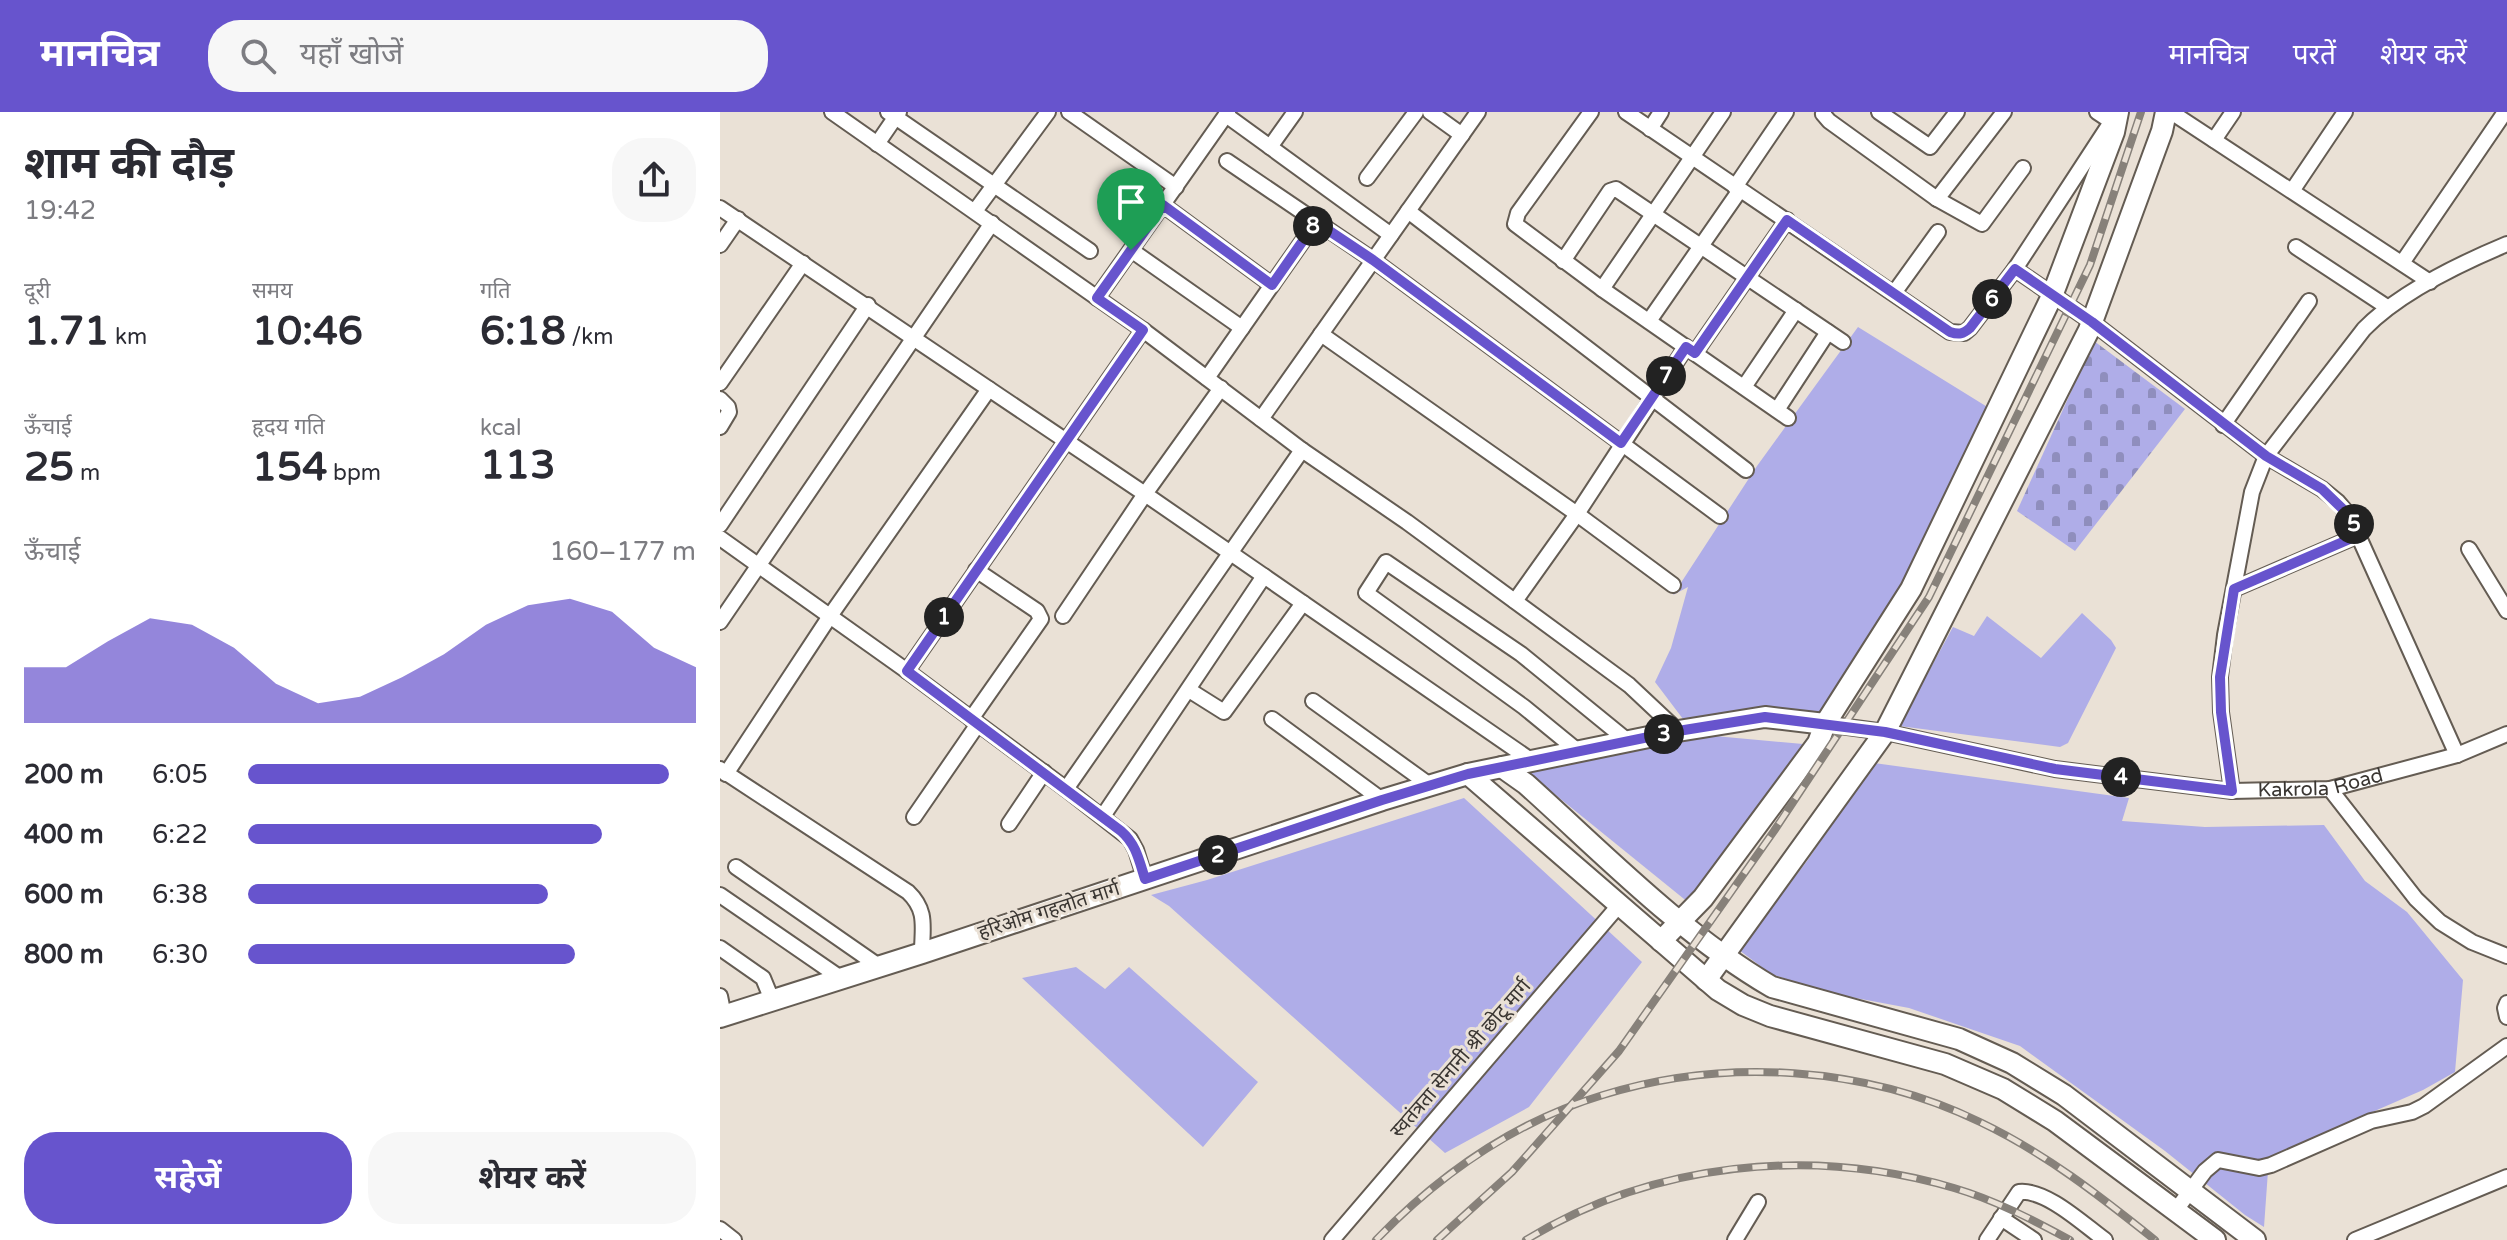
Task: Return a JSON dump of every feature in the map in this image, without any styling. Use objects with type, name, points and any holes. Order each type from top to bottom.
[{"type":"street","points":[[832,112],[1143,330],[1302,450],[1515,601],[1629,685],[1678,731]]},
{"type":"street","points":[[975,211],[1048,112]]},
{"type":"street","points":[[1069,112],[1176,187]]},
{"type":"street","points":[[1270,147],[1295,112]]},
{"type":"street","points":[[1367,178],[1416,112]]},
{"type":"street","points":[[1430,112],[1462,135]]},
{"type":"street","points":[[1261,419],[1478,112]]},
{"type":"street","points":[[1591,112],[1515,218],[1518,228],[1783,414],[1828,332]]},
{"type":"street","points":[[1626,112],[1950,332],[1964,333],[2015,269],[2115,119]]},
{"type":"street","points":[[1650,129],[1661,112]]},
{"type":"street","points":[[1602,289],[1723,112]]},
{"type":"street","points":[[1649,321],[1701,247],[1786,112]]},
{"type":"street","points":[[1824,112],[1829,121],[1937,199],[1982,224],[2023,168]]},
{"type":"street","points":[[1879,112],[1930,147],[1957,112]]},
{"type":"street","points":[[1937,199],[2004,112]]},
{"type":"street","points":[[2097,112],[2115,119]]},
{"type":"street","points":[[1706,980],[1885,732],[2092,322],[2168,112],[2430,282]]},
{"type":"street","points":[[2214,140],[2233,112]]},
{"type":"street","points":[[2292,191],[2345,112]]},
{"type":"street","points":[[2402,263],[2505,112]]},
{"type":"street","points":[[877,144],[894,114],[1090,251]]},
{"type":"street","points":[[1097,298],[1227,114],[1391,235]]},
{"type":"street","points":[[1661,941],[1703,898],[1818,743],[1825,724],[1911,589],[2052,296],[2115,119]]},
{"type":"street","points":[[1227,161],[1373,260],[1720,516]]},
{"type":"street","points":[[1563,261],[1612,189],[1619,191],[1843,342]]},
{"type":"street","points":[[1163,205],[1272,285]]},
{"type":"street","points":[[720,208],[915,337],[1532,761]]},
{"type":"street","points":[[1408,211],[1746,470]]},
{"type":"street","points":[[720,245],[738,219]]},
{"type":"street","points":[[1515,601],[1577,514],[1651,398],[1747,277],[1787,220]]},
{"type":"street","points":[[1207,378],[1316,222]]},
{"type":"street","points":[[720,622],[992,223]]},
{"type":"street","points":[[1894,293],[1938,232]]},
{"type":"street","points":[[2296,247],[2387,307]]},
{"type":"street","points":[[2232,791],[2221,712],[2220,677],[2252,492],[2266,456],[2364,329],[2387,307],[2430,282],[2504,249]]},
{"type":"street","points":[[1131,250],[1242,328]]},
{"type":"street","points":[[720,383],[803,263]]},
{"type":"street","points":[[2015,269],[2092,322],[2223,425],[2338,502],[2359,535],[2457,755]]},
{"type":"street","points":[[2223,425],[2309,301]]},
{"type":"street","points":[[720,525],[868,305]]},
{"type":"street","points":[[1744,387],[1796,310]]},
{"type":"street","points":[[907,671],[1143,330]]},
{"type":"street","points":[[1321,334],[1673,585]]},
{"type":"street","points":[[1063,616],[1221,388]]},
{"type":"street","points":[[922,953],[923,911],[918,901],[723,771],[989,389]]},
{"type":"street","points":[[720,399],[729,412],[720,427]]},
{"type":"street","points":[[1066,789],[1302,450]]},
{"type":"street","points":[[2234,589],[2359,535]]},
{"type":"street","points":[[720,538],[1103,816],[1130,839],[1145,879]]},
{"type":"street","points":[[2469,549],[2507,611]]},
{"type":"street","points":[[1579,752],[1524,707],[1366,593],[1386,562],[1521,654],[1629,742]]},
{"type":"street","points":[[914,817],[1041,619],[1037,611],[976,570]]},
{"type":"street","points":[[1103,816],[1264,576]]},
{"type":"street","points":[[1189,690],[1224,712],[1303,603]]},
{"type":"street","points":[[1313,701],[1431,786]]},
{"type":"street","name":"Kakrola Road","points":[[1468,774],[1678,731],[1765,717],[1885,732],[2055,769],[2232,791],[2330,789],[2457,755],[2507,734]]},
{"type":"street","points":[[1272,719],[1382,800]]},
{"type":"street","points":[[1502,767],[1526,784],[1680,922],[1772,987],[1959,1039],[2012,1063],[2064,1095],[2255,1240]]},
{"type":"street","points":[[1009,824],[1044,772]]},
{"type":"street","points":[[1468,774],[1706,980],[1743,1005],[1770,1016],[1945,1064],[2003,1089],[2055,1121],[2215,1240]]},
{"type":"street","name":"हरिओम गहलोत मार्ग","points":[[721,1010],[772,1000],[880,967],[1468,774]]},
{"type":"street","points":[[2330,789],[2416,899],[2440,922],[2472,942],[2507,956]]},
{"type":"street","points":[[736,867],[880,967]]},
{"type":"street","points":[[720,895],[842,979]]},
{"type":"street","name":"स्वतंत्रता सेनानी श्री छोटू मार्ग","points":[[1332,1240],[1620,904]]},
{"type":"street","points":[[720,948],[763,978],[772,1000]]},
{"type":"street","points":[[2507,1003],[2507,1017]]},
{"type":"street","points":[[2176,1210],[2205,1171],[2218,1160],[2259,1168],[2371,1121],[2412,1112],[2507,1046]]},
{"type":"street","points":[[2355,1240],[2507,1177]]},
{"type":"street","points":[[1987,1240],[2019,1192],[2030,1191],[2043,1196],[2105,1240]]},
{"type":"street","points":[[1735,1240],[1758,1202]]},
{"type":"street","points":[[2001,1218],[2034,1240]]},
{"type":"street","points":[[720,1229],[734,1240]]},
{"type":"green space","points":[[1858,327],[1989,408],[1898,597],[1824,715],[1754,709],[1683,719],[1655,682],[1671,648],[1688,587],[1673,595],[1757,466]]},
{"type":"green space","points":[[2094,341],[2185,409],[2075,551],[2017,511]]},
{"type":"green space","points":[[2082,613],[2116,648],[2068,743],[2060,747],[1899,726],[1953,627],[1974,636],[1987,616],[2041,658]]},
{"type":"green space","points":[[1704,735],[1803,744],[1689,903],[1526,771]]},
{"type":"green space","points":[[1874,763],[2129,798],[2122,821],[2205,827],[2324,825],[2365,881],[2407,912],[2463,980],[2455,1072],[2423,1090],[2269,1157],[2264,1227],[2020,1046],[1909,1008],[1829,993],[1771,974],[1739,950],[1807,861]]},
{"type":"green space","points":[[1464,798],[1642,962],[1529,1107],[1445,1153],[1169,906],[1151,895]]},
{"type":"green space","points":[[1076,967],[1105,989],[1129,967],[1258,1082],[1203,1147],[1022,978]]},
{"type":"railway","points":[[1437,1240],[1512,1172],[1619,1051],[1774,831],[1929,597],[2090,265],[2141,112]]},
{"type":"railway","points":[[1376,1240],[1453,1172],[1540,1119],[1603,1095],[1650,1083],[1697,1075],[1746,1072],[1794,1073],[1842,1079],[1936,1103],[2027,1147],[2155,1240]]},
{"type":"railway","points":[[1526,1240],[1575,1214],[1626,1193],[1680,1178],[1734,1169],[1789,1165],[1845,1167],[1900,1175],[1954,1188],[1999,1204],[2070,1240]]},
{"type":"route","points":[[1163,205],[1272,285],[1316,222],[1373,260],[1621,443],[1686,347],[1695,353],[1787,220],[1957,334],[1970,328],[2015,269],[2092,322],[2266,456],[2322,489],[2349,515],[2359,535],[2234,589],[2220,677],[2221,712],[2232,791],[2055,769],[1885,732],[1765,717],[1678,731],[1468,774],[1145,879],[1136,850],[1121,831],[907,671],[1143,330],[1097,298],[1131,250],[1163,205]]}]
